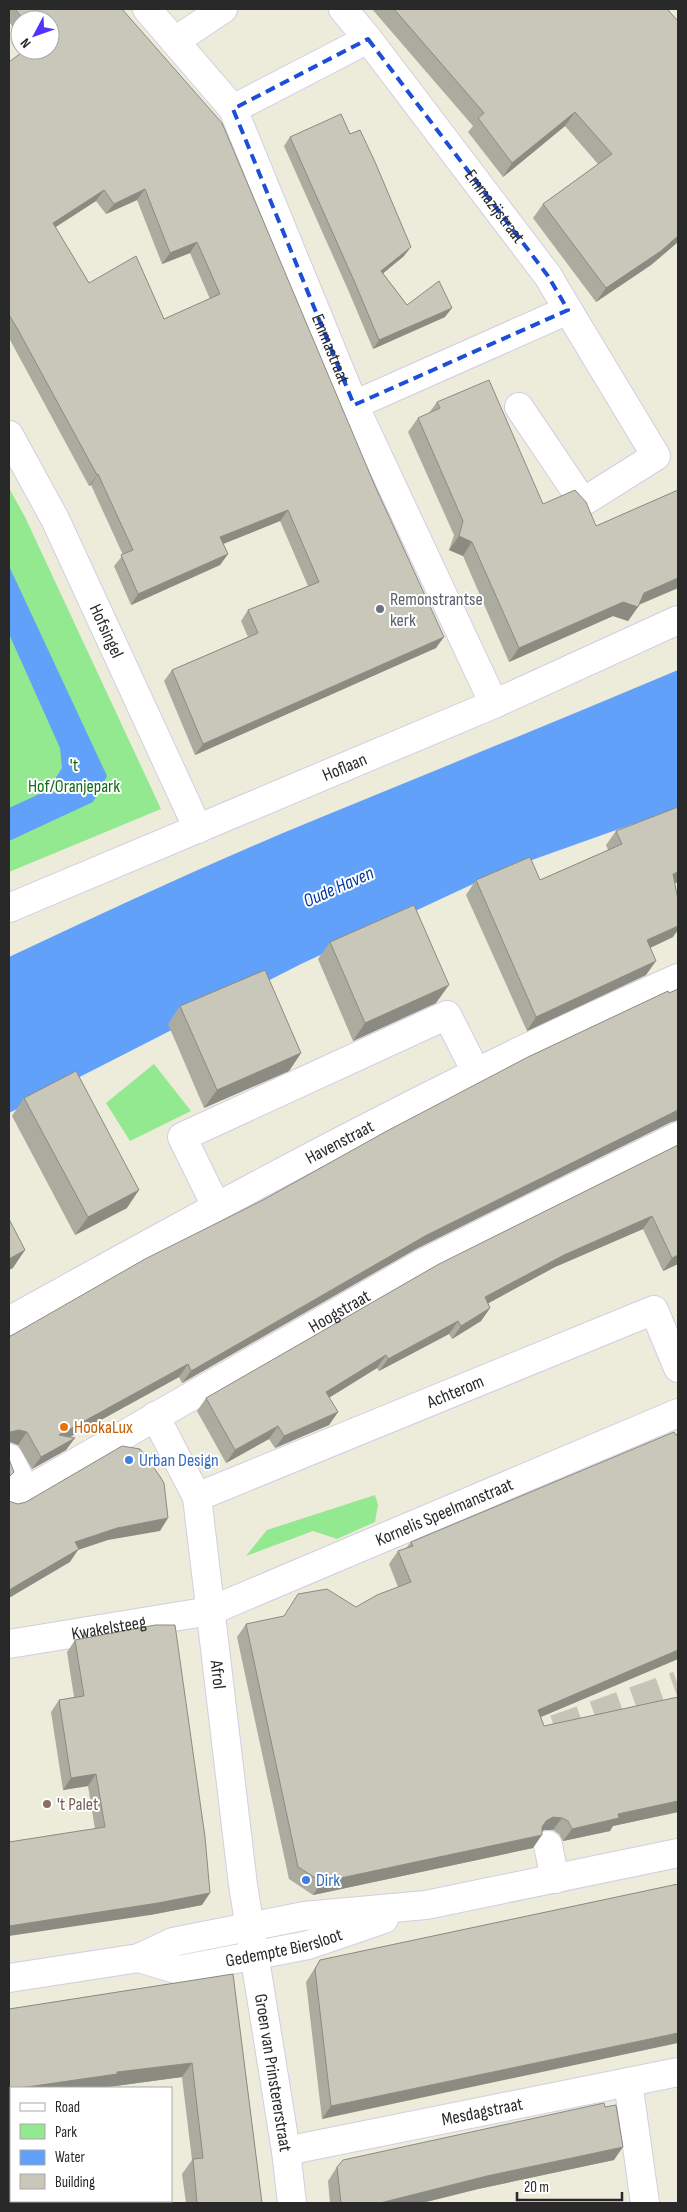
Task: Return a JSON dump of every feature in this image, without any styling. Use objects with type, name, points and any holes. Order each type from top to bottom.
[{"type":"street","name":"Emmastraat","points":[[147,9],[233,109],[354,405],[494,704]]},
{"type":"street","points":[[175,41],[223,9]]},
{"type":"street","name":"Emmazijstraat","points":[[343,9],[368,39],[548,276],[656,456],[583,502],[519,407]]},
{"type":"street","points":[[233,109],[368,39]]},
{"type":"street","points":[[354,405],[568,310]]},
{"type":"street","name":"Hofsingel","points":[[9,435],[55,519],[198,829]]},
{"type":"street","name":"Hoflaan","points":[[9,908],[494,704],[678,620]]},
{"type":"street","name":"Havenstraat","points":[[9,1321],[216,1206],[476,1072],[678,978]]},
{"type":"street","points":[[216,1206],[182,1137],[447,1015],[476,1072]]},
{"type":"street","name":"Hoogstraat","points":[[17,1496],[423,1263],[678,1136]]},
{"type":"street","name":"Achterom","points":[[197,1497],[654,1310],[678,1368]]},
{"type":"street","name":"Kornelis Speelmanstraat","points":[[210,1610],[678,1413]]},
{"type":"street","name":"Afrol","points":[[155,1416],[197,1497],[243,1885],[253,1941]]},
{"type":"street","points":[[9,1458],[17,1496]]},
{"type":"street","name":"Kwakelsteeg","points":[[9,1644],[210,1610]]},
{"type":"street","points":[[548,1845],[555,1879]]},
{"type":"street","name":"Gedempte Biersloot","points":[[9,1978],[139,1958],[173,1942],[253,1941],[304,1916],[426,1905],[678,1853]]},
{"type":"street","name":"Groen van Prinstererstraat","points":[[253,1941],[286,2150],[292,2203]]},
{"type":"street","name":"Mesdagstraat","points":[[286,2150],[678,2072]]},
{"type":"street","points":[[628,2082],[645,2203]]},
{"type":"highlighted area","points":[[368,39],[548,276],[568,310],[354,405],[233,109]]},
{"type":"green space","name":"'t Hof/Oranjepark","points":[[9,488],[25,517],[161,809],[9,872]]},
{"type":"green space","points":[[154,1064],[191,1111],[130,1141],[106,1103]]},
{"type":"green space","points":[[375,1495],[378,1505],[375,1522],[337,1539],[313,1531],[246,1556],[267,1530]]},
{"type":"water","points":[[9,566],[107,776],[93,802],[9,841],[9,808],[48,790],[62,768],[60,748],[9,634]]},
{"type":"water","name":"Oude Haven","points":[[678,670],[678,808],[501,871],[301,964],[9,1113],[9,957],[274,837]]},
{"type":"building","points":[[15,9],[122,9],[222,123],[375,486],[444,637],[203,744],[172,670],[258,633],[248,610],[319,582],[288,510],[220,537],[228,554],[138,594],[121,555],[133,550],[98,474],[9,315],[9,62],[12,60],[60,60],[60,10]],"holes":[[[145,189],[170,253],[197,242],[220,294],[164,319],[136,256],[89,283],[53,223],[104,190],[114,204]]]},
{"type":"building","points":[[394,9],[667,9],[678,21],[678,236],[661,251],[606,288],[543,204],[612,154],[575,112],[512,163],[478,118],[484,113]]},
{"type":"building","points":[[341,114],[350,134],[360,130],[411,247],[381,271],[407,305],[439,281],[452,308],[379,340],[290,137]]},
{"type":"building","points":[[489,380],[543,504],[575,490],[586,502],[596,526],[678,490],[678,578],[644,593],[638,607],[623,602],[519,648],[472,542],[459,536],[463,521],[418,418],[440,408],[437,402]]},
{"type":"building","points":[[678,807],[678,872],[673,874],[678,900],[678,926],[647,940],[656,961],[536,1017],[476,880],[530,857],[540,880],[622,844],[616,831]]},
{"type":"building","points":[[414,905],[449,985],[365,1023],[330,942]]},
{"type":"building","points":[[265,970],[301,1053],[217,1090],[180,1006]]},
{"type":"building","points":[[678,989],[678,1110],[425,1236],[191,1371],[188,1364],[59,1435],[75,1438],[41,1457],[27,1432],[19,1430],[9,1433],[9,1337],[145,1259],[263,1200],[385,1132],[528,1057],[668,991],[669,993]]},
{"type":"building","points":[[76,1071],[139,1190],[88,1217],[24,1098]]},
{"type":"building","points":[[678,1145],[678,1255],[672,1258],[652,1216],[564,1255],[485,1297],[490,1308],[461,1326],[458,1321],[388,1359],[386,1355],[326,1392],[338,1412],[284,1436],[278,1426],[235,1450],[206,1398],[439,1264]]},
{"type":"building","points":[[9,1219],[25,1250],[9,1259]]},
{"type":"building","points":[[674,1432],[676,1435],[678,1434],[678,1650],[538,1710],[544,1726],[678,1697],[678,1801],[618,1814],[619,1818],[572,1829],[568,1821],[553,1817],[546,1821],[542,1827],[542,1835],[322,1882],[298,1867],[246,1624],[284,1616],[298,1594],[327,1589],[356,1607],[377,1595],[411,1582],[398,1551],[413,1546],[411,1542]]},
{"type":"building","points":[[122,1446],[140,1449],[159,1475],[164,1483],[168,1518],[117,1528],[75,1542],[79,1549],[9,1590],[9,1500],[18,1504],[26,1502]]},
{"type":"building","points":[[9,1459],[14,1472],[9,1477]]},
{"type":"building","points":[[155,1625],[175,1625],[205,1837],[210,1893],[9,1926],[9,1842],[105,1827],[96,1774],[71,1778],[59,1700],[84,1696],[75,1640]]},
{"type":"building","points":[[678,1884],[678,2033],[331,2106],[315,1969],[320,1960]]},
{"type":"building","points":[[233,1974],[262,2203],[197,2203],[193,2159],[203,2158],[192,2063],[117,2072],[117,2074],[27,2087],[10,2087],[9,2090],[9,2009]]},
{"type":"building","points":[[604,2103],[605,2107],[616,2105],[623,2147],[487,2176],[380,2203],[341,2203],[337,2167],[343,2160]]},
{"type":"building","points":[[9,2142],[10,2142],[10,2195]]},
{"type":"building","points":[[11,2202],[93,2202],[93,2203]]},
{"type":"tunnel","points":[[555,1729],[678,1685]]},
{"type":"place","name":"Remonstrantse kerk","points":[[380,609]]},
{"type":"place","name":"HookaLux","points":[[64,1427]]},
{"type":"place","name":"Urban Design","points":[[129,1460]]},
{"type":"place","name":"'t Palet","points":[[47,1804]]},
{"type":"place","name":"Dirk","points":[[306,1880]]}]
